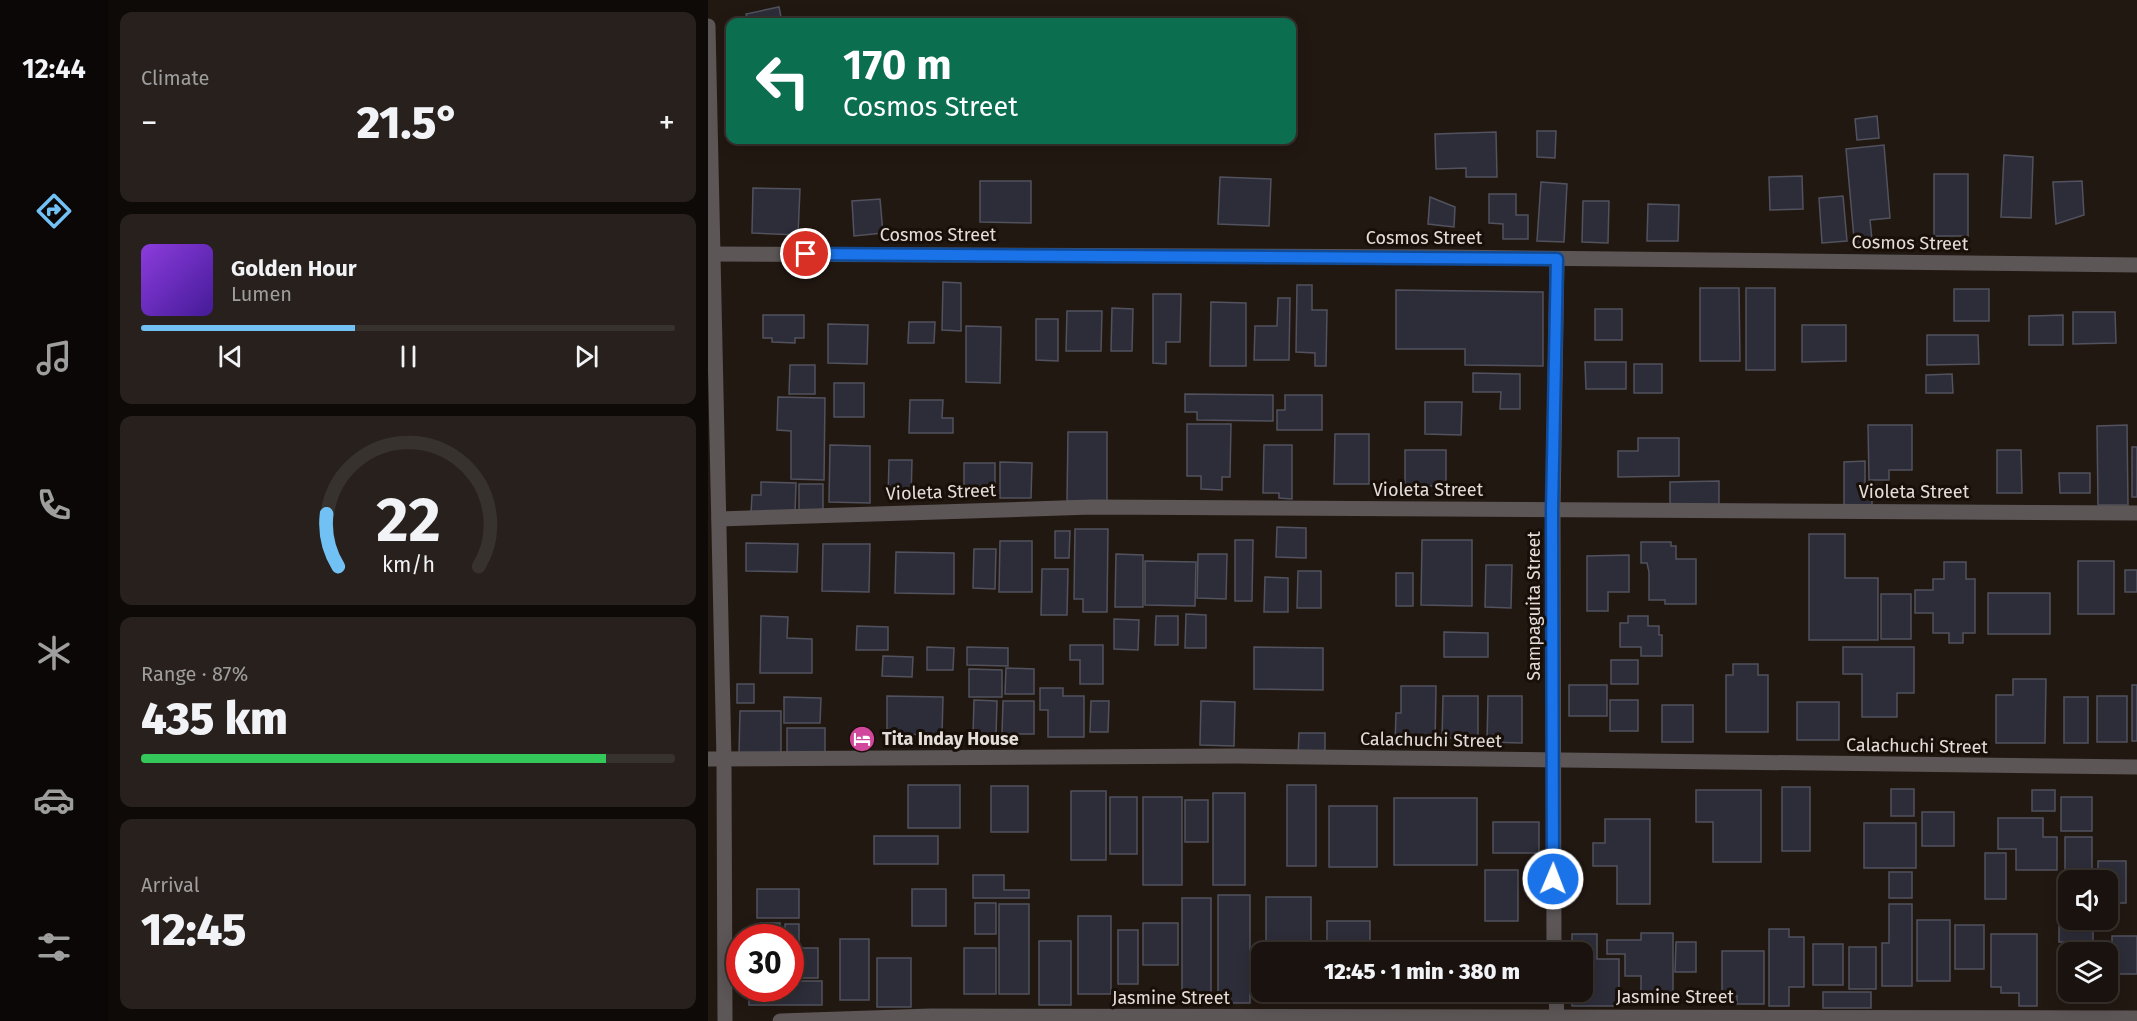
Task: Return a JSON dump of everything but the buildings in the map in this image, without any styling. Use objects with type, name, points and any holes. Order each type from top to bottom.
[{"type":"street","points":[[708,26],[712,466],[719,519],[724,760],[725,1021]]},
{"type":"street","name":"Cosmos Street","points":[[711,254],[2137,265]]},
{"type":"street","name":"Sampaguita Street","points":[[1554,942],[1552,510],[1557,259]]},
{"type":"street","name":"Violeta Street","points":[[719,519],[1092,507],[2137,513]]},
{"type":"street","name":"Calachuchi Street","points":[[708,759],[1236,756],[1554,762],[2137,767]]},
{"type":"street","points":[[1556,1002],[1557,1019]]},
{"type":"street","name":"Jasmine Street","points":[[780,1021],[931,1016],[2130,1019]]},
{"type":"place","name":"Tita Inday House","points":[[862,739]]},
{"type":"route","points":[[806,254],[1557,259],[1552,510],[1553,879]]}]
